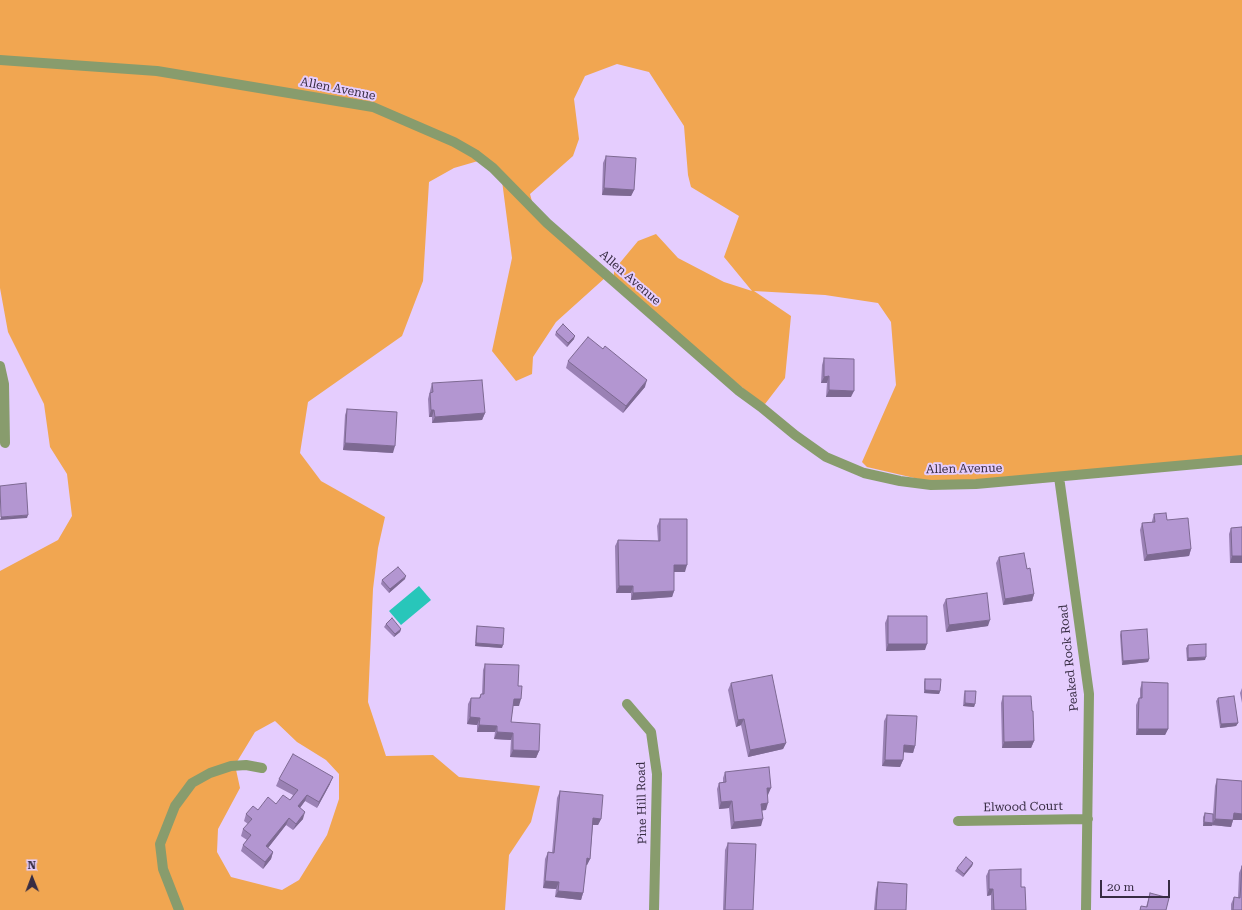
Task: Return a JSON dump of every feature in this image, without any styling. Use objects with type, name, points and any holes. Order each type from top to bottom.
[{"type":"street","name":"Allen Avenue","points":[[0,60],[157,71],[372,108],[454,142],[475,154],[493,168],[547,223],[739,391],[761,407],[795,436],[826,457],[864,473],[900,481],[931,484],[976,484],[1242,460]]},
{"type":"street","points":[[0,366],[4,384],[5,444]]},
{"type":"street","name":"Peaked Rock Road","points":[[1059,476],[1089,694],[1086,910]]},
{"type":"street","name":"Pine Hill Road","points":[[627,704],[651,732],[657,774],[654,910]]},
{"type":"street","points":[[179,910],[163,869],[160,844],[175,806],[192,783],[210,773],[231,766],[246,765],[262,768]]},
{"type":"street","name":"Elwood Court","points":[[958,821],[1088,820]]},
{"type":"shaded area","points":[[0,0],[1242,0],[1242,459],[946,482],[923,480],[867,467],[862,462],[896,385],[891,322],[878,303],[825,295],[754,291],[791,316],[785,378],[765,404],[760,402],[711,362],[614,276],[614,270],[638,241],[656,234],[678,258],[724,282],[752,291],[724,257],[739,216],[691,187],[688,175],[684,126],[649,72],[617,64],[585,76],[574,99],[579,139],[573,156],[530,194],[533,205],[606,277],[556,322],[533,357],[532,374],[516,381],[492,351],[512,258],[501,173],[485,159],[454,168],[429,182],[423,281],[402,336],[308,402],[300,453],[321,481],[385,517],[378,548],[373,589],[368,702],[386,756],[433,755],[459,777],[540,786],[531,822],[509,855],[505,910],[0,910],[0,571],[58,540],[72,516],[67,474],[50,447],[44,404],[8,332],[0,288]],"holes":[[[275,721],[297,742],[326,760],[339,774],[339,799],[327,835],[299,880],[282,890],[231,877],[217,852],[218,829],[240,788],[235,765],[255,732]]]},
{"type":"shaded area","points":[[419,586],[431,600],[401,625],[389,611]]},
{"type":"building","points":[[606,156],[636,158],[634,190],[604,188]]},
{"type":"building","points":[[563,324],[575,336],[568,343],[556,332]]},
{"type":"building","points":[[588,337],[603,349],[605,346],[647,380],[626,406],[568,361]]},
{"type":"building","points":[[824,358],[854,359],[854,391],[829,390],[829,376],[824,377]]},
{"type":"building","points":[[482,380],[485,413],[435,417],[434,410],[431,410],[430,393],[433,392],[432,383]]},
{"type":"building","points":[[347,409],[397,412],[395,446],[345,443]]},
{"type":"building","points":[[26,483],[28,515],[1,517],[0,486]]},
{"type":"building","points":[[1166,513],[1167,520],[1188,518],[1191,549],[1147,555],[1142,523],[1155,522],[1154,514]]},
{"type":"building","points":[[660,519],[687,519],[687,565],[674,565],[674,591],[633,593],[633,586],[619,586],[618,540],[660,541]]},
{"type":"building","points":[[1242,527],[1242,556],[1232,556],[1231,528]]},
{"type":"building","points":[[1024,553],[1027,569],[1030,568],[1034,594],[1005,599],[999,557]]},
{"type":"building","points":[[398,567],[406,576],[390,589],[382,580]]},
{"type":"building","points":[[987,593],[990,620],[949,625],[946,599]]},
{"type":"building","points":[[888,616],[927,616],[927,644],[888,644]]},
{"type":"building","points":[[392,618],[401,629],[395,634],[386,624]]},
{"type":"building","points":[[477,626],[504,628],[503,645],[476,643]]},
{"type":"building","points":[[1147,629],[1149,659],[1123,661],[1121,631]]},
{"type":"building","points":[[1206,644],[1206,657],[1188,658],[1188,645]]},
{"type":"building","points":[[485,664],[519,665],[518,686],[522,686],[521,699],[514,699],[511,722],[540,724],[539,751],[513,750],[513,733],[497,732],[497,726],[479,725],[480,718],[470,717],[471,698],[480,698],[481,694],[484,694]]},
{"type":"building","points":[[772,675],[786,743],[750,750],[744,719],[738,720],[731,683]]},
{"type":"building","points":[[925,679],[941,679],[940,691],[925,690]]},
{"type":"building","points":[[1142,682],[1168,683],[1168,729],[1138,729],[1139,698],[1142,698]]},
{"type":"building","points":[[965,691],[976,691],[975,704],[965,703]]},
{"type":"building","points":[[1003,696],[1031,696],[1034,741],[1004,742]]},
{"type":"building","points":[[1234,696],[1238,723],[1221,724],[1218,698]]},
{"type":"building","points":[[887,715],[917,716],[915,746],[904,745],[903,760],[885,760]]},
{"type":"building","points":[[293,754],[333,777],[319,802],[307,795],[298,806],[305,812],[296,824],[289,818],[266,846],[273,852],[265,862],[243,845],[251,835],[243,829],[252,819],[246,814],[253,806],[258,810],[268,797],[276,804],[283,795],[290,800],[298,790],[279,779]]},
{"type":"building","points":[[769,767],[771,788],[767,788],[768,803],[761,804],[763,819],[734,822],[732,801],[721,802],[719,783],[726,782],[725,772]]},
{"type":"building","points":[[1217,779],[1242,781],[1242,814],[1234,813],[1233,820],[1215,819]]},
{"type":"building","points":[[560,791],[603,795],[601,819],[593,818],[590,859],[587,858],[583,893],[558,891],[559,882],[545,881],[548,852],[554,853]]},
{"type":"building","points":[[1205,813],[1213,814],[1213,823],[1204,822]]},
{"type":"building","points":[[728,843],[756,844],[753,910],[725,910]]},
{"type":"building","points":[[966,857],[973,863],[964,874],[957,868]]},
{"type":"building","points":[[1242,866],[1242,910],[1233,910],[1234,897],[1240,898]]},
{"type":"building","points":[[1021,869],[1021,887],[1025,887],[1026,910],[994,910],[993,889],[989,889],[989,870]]},
{"type":"building","points":[[878,882],[907,884],[906,910],[876,910]]},
{"type":"building","points":[[1150,893],[1169,898],[1166,910],[1140,910],[1141,906],[1147,907]]}]
